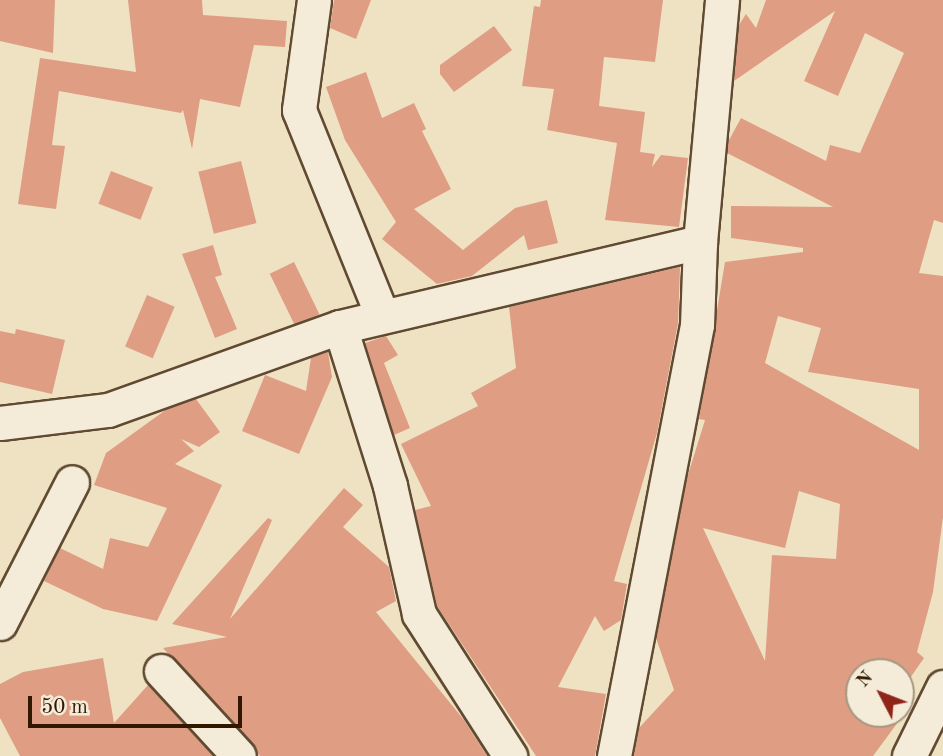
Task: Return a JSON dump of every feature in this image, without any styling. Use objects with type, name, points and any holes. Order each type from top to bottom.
[{"type":"street","points":[[314,0],[299,110],[382,315]]},
{"type":"street","points":[[614,756],[697,325],[700,242],[722,0]]},
{"type":"street","points":[[0,423],[108,410],[340,327],[382,315],[700,242]]},
{"type":"street","points":[[340,327],[390,486],[419,614],[510,756]]},
{"type":"street","points":[[0,623],[72,482]]},
{"type":"street","points":[[161,671],[239,756]]},
{"type":"street","points":[[909,756],[943,687]]},
{"type":"building","points":[[0,0],[55,0],[53,53],[0,41]]},
{"type":"building","points":[[128,0],[202,0],[203,15],[287,21],[285,47],[254,45],[240,107],[200,99],[192,149],[183,110],[181,113],[59,91],[52,145],[65,146],[56,209],[18,204],[40,58],[136,72]]},
{"type":"building","points":[[334,0],[371,0],[356,39],[330,28]]},
{"type":"building","points":[[541,0],[663,0],[655,62],[604,57],[599,106],[645,112],[640,152],[655,154],[652,167],[661,155],[688,158],[679,227],[605,220],[617,143],[547,130],[554,89],[522,86],[534,6],[540,7]]},
{"type":"building","points":[[766,0],[943,0],[943,223],[934,220],[919,273],[943,276],[943,517],[933,592],[917,652],[924,658],[915,671],[915,658],[845,658],[845,728],[894,728],[873,756],[634,756],[639,728],[674,690],[656,638],[687,478],[705,420],[699,419],[725,262],[803,252],[803,248],[731,238],[731,206],[833,207],[727,153],[728,142],[741,118],[826,161],[830,145],[860,153],[904,53],[865,33],[838,96],[804,81],[835,11],[734,81],[739,25],[746,14],[756,28]],"holes":[[[778,316],[821,328],[808,372],[919,389],[919,450],[765,363]],[[799,491],[840,504],[836,559],[772,555],[765,661],[703,528],[785,548]]]},
{"type":"building","points":[[494,26],[512,50],[454,92],[440,74],[440,65]]},
{"type":"building","points":[[366,72],[382,118],[414,103],[426,129],[422,131],[451,189],[414,209],[463,250],[515,208],[547,200],[558,243],[528,250],[524,235],[472,276],[437,284],[382,239],[396,222],[345,140],[326,87]]},
{"type":"building","points":[[241,161],[256,223],[214,234],[198,172]]},
{"type":"building","points":[[111,171],[153,187],[140,220],[98,204]]},
{"type":"building","points":[[213,245],[222,275],[215,277],[237,329],[215,338],[182,254]]},
{"type":"building","points":[[294,262],[319,314],[295,326],[270,274]]},
{"type":"building","points":[[680,267],[678,323],[657,433],[614,581],[627,584],[621,620],[604,631],[595,616],[558,687],[606,694],[595,756],[536,756],[437,606],[415,510],[431,506],[401,444],[478,406],[471,393],[516,368],[509,307]]},
{"type":"building","points":[[147,295],[175,307],[153,358],[125,347]]},
{"type":"building","points":[[16,329],[65,340],[52,394],[0,382],[0,331],[15,334]]},
{"type":"building","points":[[386,336],[398,355],[384,363],[410,428],[394,435],[365,343]]},
{"type":"building","points":[[328,352],[332,377],[299,454],[242,431],[265,375],[306,391],[311,358]]},
{"type":"building","points":[[196,399],[220,432],[199,447],[181,439],[194,451],[175,464],[222,485],[157,621],[103,609],[44,581],[60,548],[103,569],[110,538],[148,547],[167,508],[94,485],[106,453],[167,409]]},
{"type":"building","points":[[344,488],[363,505],[343,527],[389,567],[396,601],[376,612],[464,720],[487,756],[260,756],[163,648],[227,637],[172,624],[268,518],[272,520],[230,619]]},
{"type":"building","points":[[103,658],[114,723],[148,685],[213,756],[20,756],[0,718],[0,684],[23,672]]}]
